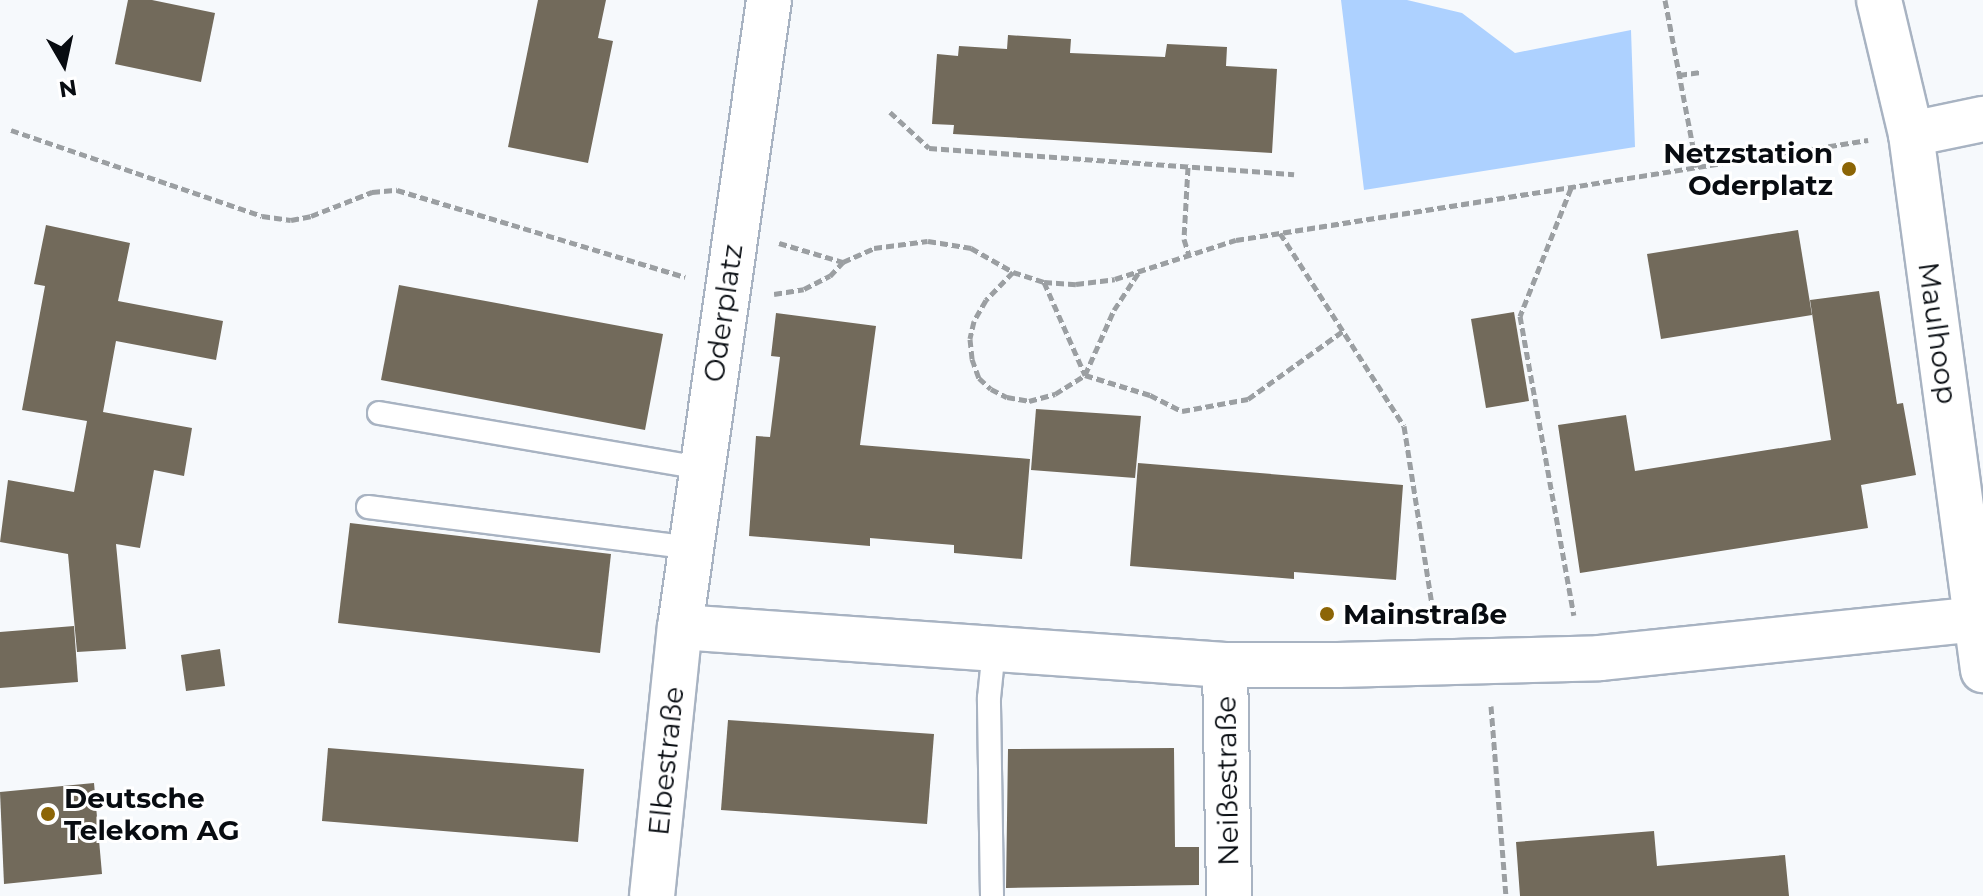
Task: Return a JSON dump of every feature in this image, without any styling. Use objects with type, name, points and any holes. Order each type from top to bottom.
[{"type":"street","name":"Oderplatz","points":[[680,627],[726,285],[769,0]]},
{"type":"street","name":"Maulhoop","points":[[1879,0],[1911,134],[1983,670]]},
{"type":"street","points":[[1911,134],[1983,119]]},
{"type":"street","points":[[680,627],[1225,665],[1495,663],[1750,645],[1977,619]]},
{"type":"street","name":"Elbestraße","points":[[652,896],[680,627]]},
{"type":"street","name":"Neißestraße","points":[[1225,665],[1229,896]]},
{"type":"lane","points":[[379,413],[702,468]]},
{"type":"lane","points":[[368,507],[691,548]]},
{"type":"lane","points":[[992,896],[989,698],[994,649]]},
{"type":"path","points":[[1665,0],[1697,167]]},
{"type":"path","points":[[1679,75],[1701,72]]},
{"type":"path","points":[[890,112],[929,148],[1294,174]]},
{"type":"path","points":[[11,130],[262,216],[291,220],[311,216],[372,192],[397,190],[685,277],[774,294],[804,289],[830,276],[843,262],[874,248],[928,241],[971,248],[1013,272],[1044,282],[1076,284],[1115,279],[1236,240],[1911,134]]},
{"type":"path","points":[[1188,167],[1184,239],[1189,255]]},
{"type":"path","points":[[1571,187],[1520,316],[1575,621]]},
{"type":"path","points":[[1280,233],[1404,426],[1435,625]]},
{"type":"path","points":[[768,239],[843,262]]},
{"type":"path","points":[[1013,272],[986,300],[974,321],[972,359],[979,378],[1007,397],[1029,401],[1055,394],[1085,375],[1114,310],[1139,271]]},
{"type":"path","points":[[1044,282],[1085,375],[1150,395],[1182,411],[1248,399],[1343,331]]},
{"type":"path","points":[[1495,663],[1490,719],[1506,896]]},
{"type":"shaded area","points":[[1341,0],[1407,0],[1462,13],[1515,53],[1631,30],[1635,147],[1364,190]]},
{"type":"building","points":[[128,0],[152,0],[215,13],[201,82],[115,64]]},
{"type":"building","points":[[538,0],[606,0],[598,38],[613,41],[588,163],[508,147]]},
{"type":"building","points":[[1008,35],[1071,39],[1070,53],[1165,57],[1167,44],[1227,47],[1226,66],[1277,69],[1272,153],[953,134],[954,125],[932,124],[937,54],[958,56],[959,46],[1007,49]]},
{"type":"building","points":[[46,225],[130,243],[118,301],[223,321],[216,360],[116,341],[103,412],[192,428],[184,476],[154,470],[140,548],[116,544],[126,649],[77,652],[68,554],[0,542],[8,480],[74,492],[87,421],[22,410],[45,286],[34,284]]},
{"type":"building","points":[[1798,230],[1812,315],[1661,339],[1647,254]]},
{"type":"building","points":[[399,285],[663,334],[645,430],[381,380]]},
{"type":"building","points":[[1879,291],[1897,404],[1903,403],[1916,475],[1861,485],[1868,528],[1580,573],[1558,425],[1626,415],[1635,471],[1831,440],[1810,300]]},
{"type":"building","points":[[1514,312],[1529,401],[1486,408],[1471,319]]},
{"type":"building","points":[[776,313],[876,326],[860,445],[1030,459],[1022,559],[954,553],[954,545],[870,538],[870,546],[749,536],[756,436],[770,437],[780,357],[771,356]]},
{"type":"building","points":[[1036,409],[1141,416],[1135,478],[1031,470]]},
{"type":"building","points":[[1138,463],[1403,485],[1396,580],[1294,572],[1294,579],[1130,566]]},
{"type":"building","points":[[350,523],[611,554],[600,653],[338,623]]},
{"type":"building","points":[[74,626],[78,682],[0,688],[0,632]]},
{"type":"building","points":[[220,649],[225,686],[186,691],[181,655]]},
{"type":"building","points":[[728,720],[934,734],[927,824],[721,810]]},
{"type":"building","points":[[328,748],[584,769],[578,842],[322,821]]},
{"type":"building","points":[[1174,748],[1175,847],[1199,847],[1199,885],[1006,888],[1008,749]]},
{"type":"building","name":"Deutsche Telekom AG","points":[[94,783],[102,874],[4,884],[0,792]]},
{"type":"building","points":[[1654,831],[1657,866],[1785,855],[1789,896],[1520,896],[1516,842]]},
{"type":"place","name":"Netzstation Oderplatz","points":[[1849,169]]},
{"type":"place","name":"Mainstraße","points":[[1327,614]]},
{"type":"place","name":"Deutsche Telekom AG","points":[[48,814]]}]
